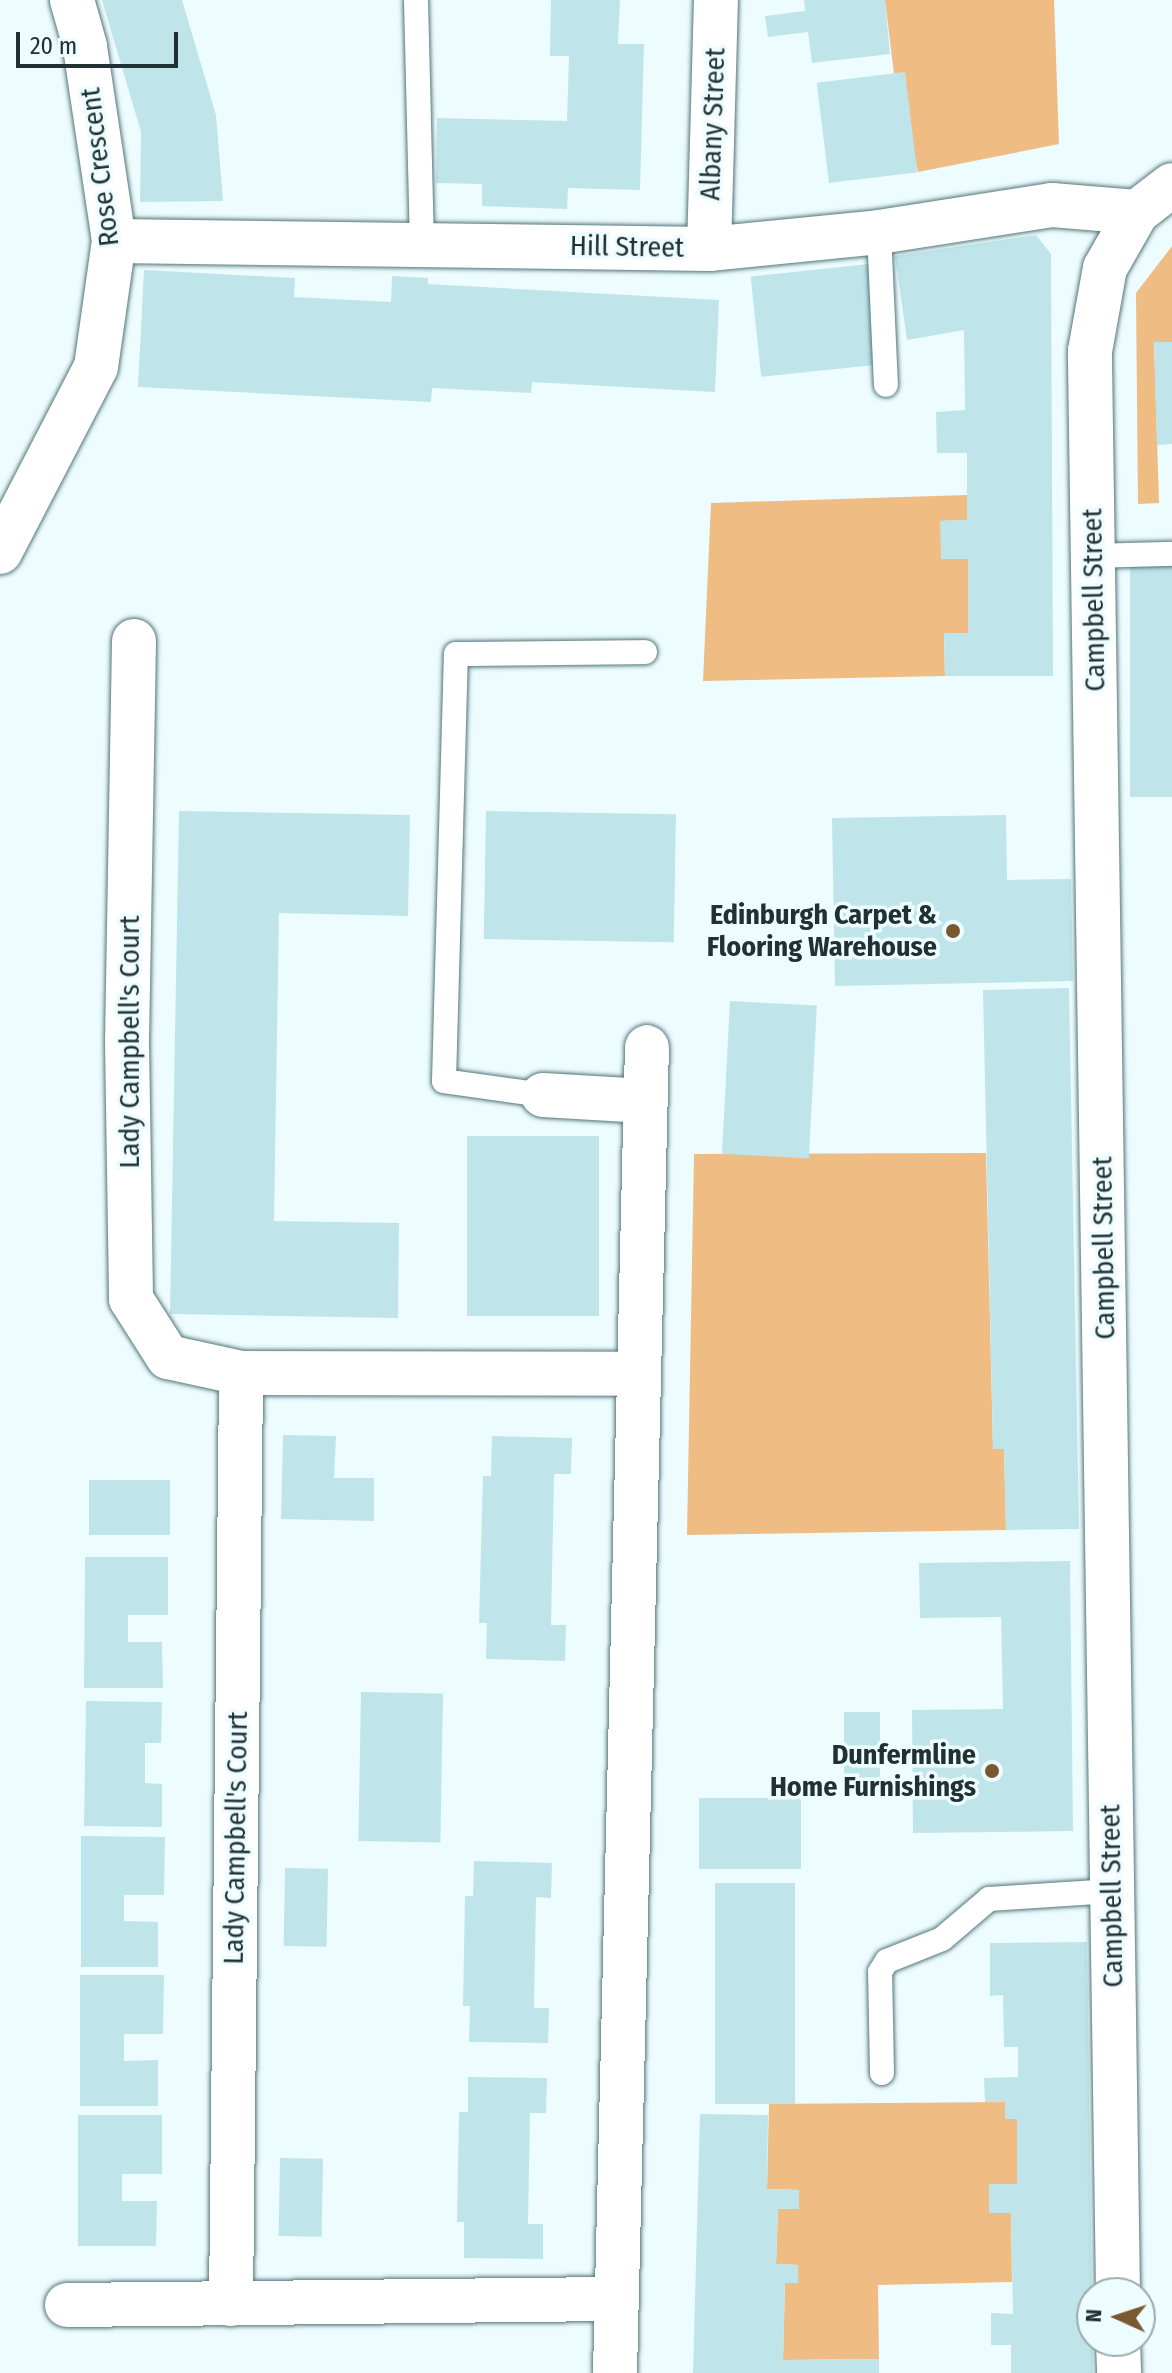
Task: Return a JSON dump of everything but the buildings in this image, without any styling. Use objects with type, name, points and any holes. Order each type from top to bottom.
[{"type":"street","name":"Rose Crescent","points":[[0,552],[96,367],[114,241],[85,46],[72,0]]},
{"type":"street","name":"Albany Street","points":[[709,249],[716,0]]},
{"type":"street","points":[[1137,212],[1172,185]]},
{"type":"street","name":"Hill Street","points":[[114,241],[709,249],[879,232],[1052,205],[1137,212]]},
{"type":"street","name":"Campbell Street","points":[[1118,2277],[1090,351],[1105,268],[1137,212]]},
{"type":"street","name":"Lady Campbell's Court","points":[[134,641],[127,1042],[131,1299],[168,1357],[241,1373],[639,1374]]},
{"type":"street","points":[[615,2373],[647,1047]]},
{"type":"street","points":[[543,1095],[645,1101]]},
{"type":"street","name":"Lady Campbell's Court","points":[[231,2304],[241,1373]]},
{"type":"street","points":[[67,2305],[617,2299]]},
{"type":"lane","points":[[416,0],[422,245]]},
{"type":"lane","points":[[879,232],[886,385]]},
{"type":"lane","points":[[1093,556],[1172,554]]},
{"type":"lane","points":[[543,1095],[444,1081],[456,654],[645,652]]},
{"type":"lane","points":[[882,2073],[880,1972],[887,1961],[942,1939],[989,1899],[1112,1891]]},
{"type":"shaded area","points":[[885,0],[1054,0],[1059,144],[918,172],[894,74]]},
{"type":"shaded area","points":[[1172,246],[1172,342],[1154,342],[1159,503],[1138,504],[1136,293]]},
{"type":"shaded area","points":[[967,495],[967,520],[940,521],[968,559],[968,633],[944,634],[945,676],[703,681],[711,503]]},
{"type":"shaded area","points":[[986,1153],[993,1449],[1004,1449],[1006,1530],[687,1535],[694,1154]]},
{"type":"shaded area","points":[[1005,2102],[1005,2119],[1017,2119],[1017,2184],[989,2184],[989,2213],[1011,2213],[1012,2282],[878,2285],[879,2359],[783,2360],[785,2283],[798,2283],[798,2265],[776,2264],[778,2209],[799,2209],[799,2190],[767,2189],[769,2104]]},
{"type":"place","name":"Edinburgh Carpet & Flooring Warehouse","points":[[953,931]]},
{"type":"place","name":"Dunfermline Home Furnishings","points":[[992,1771]]}]
